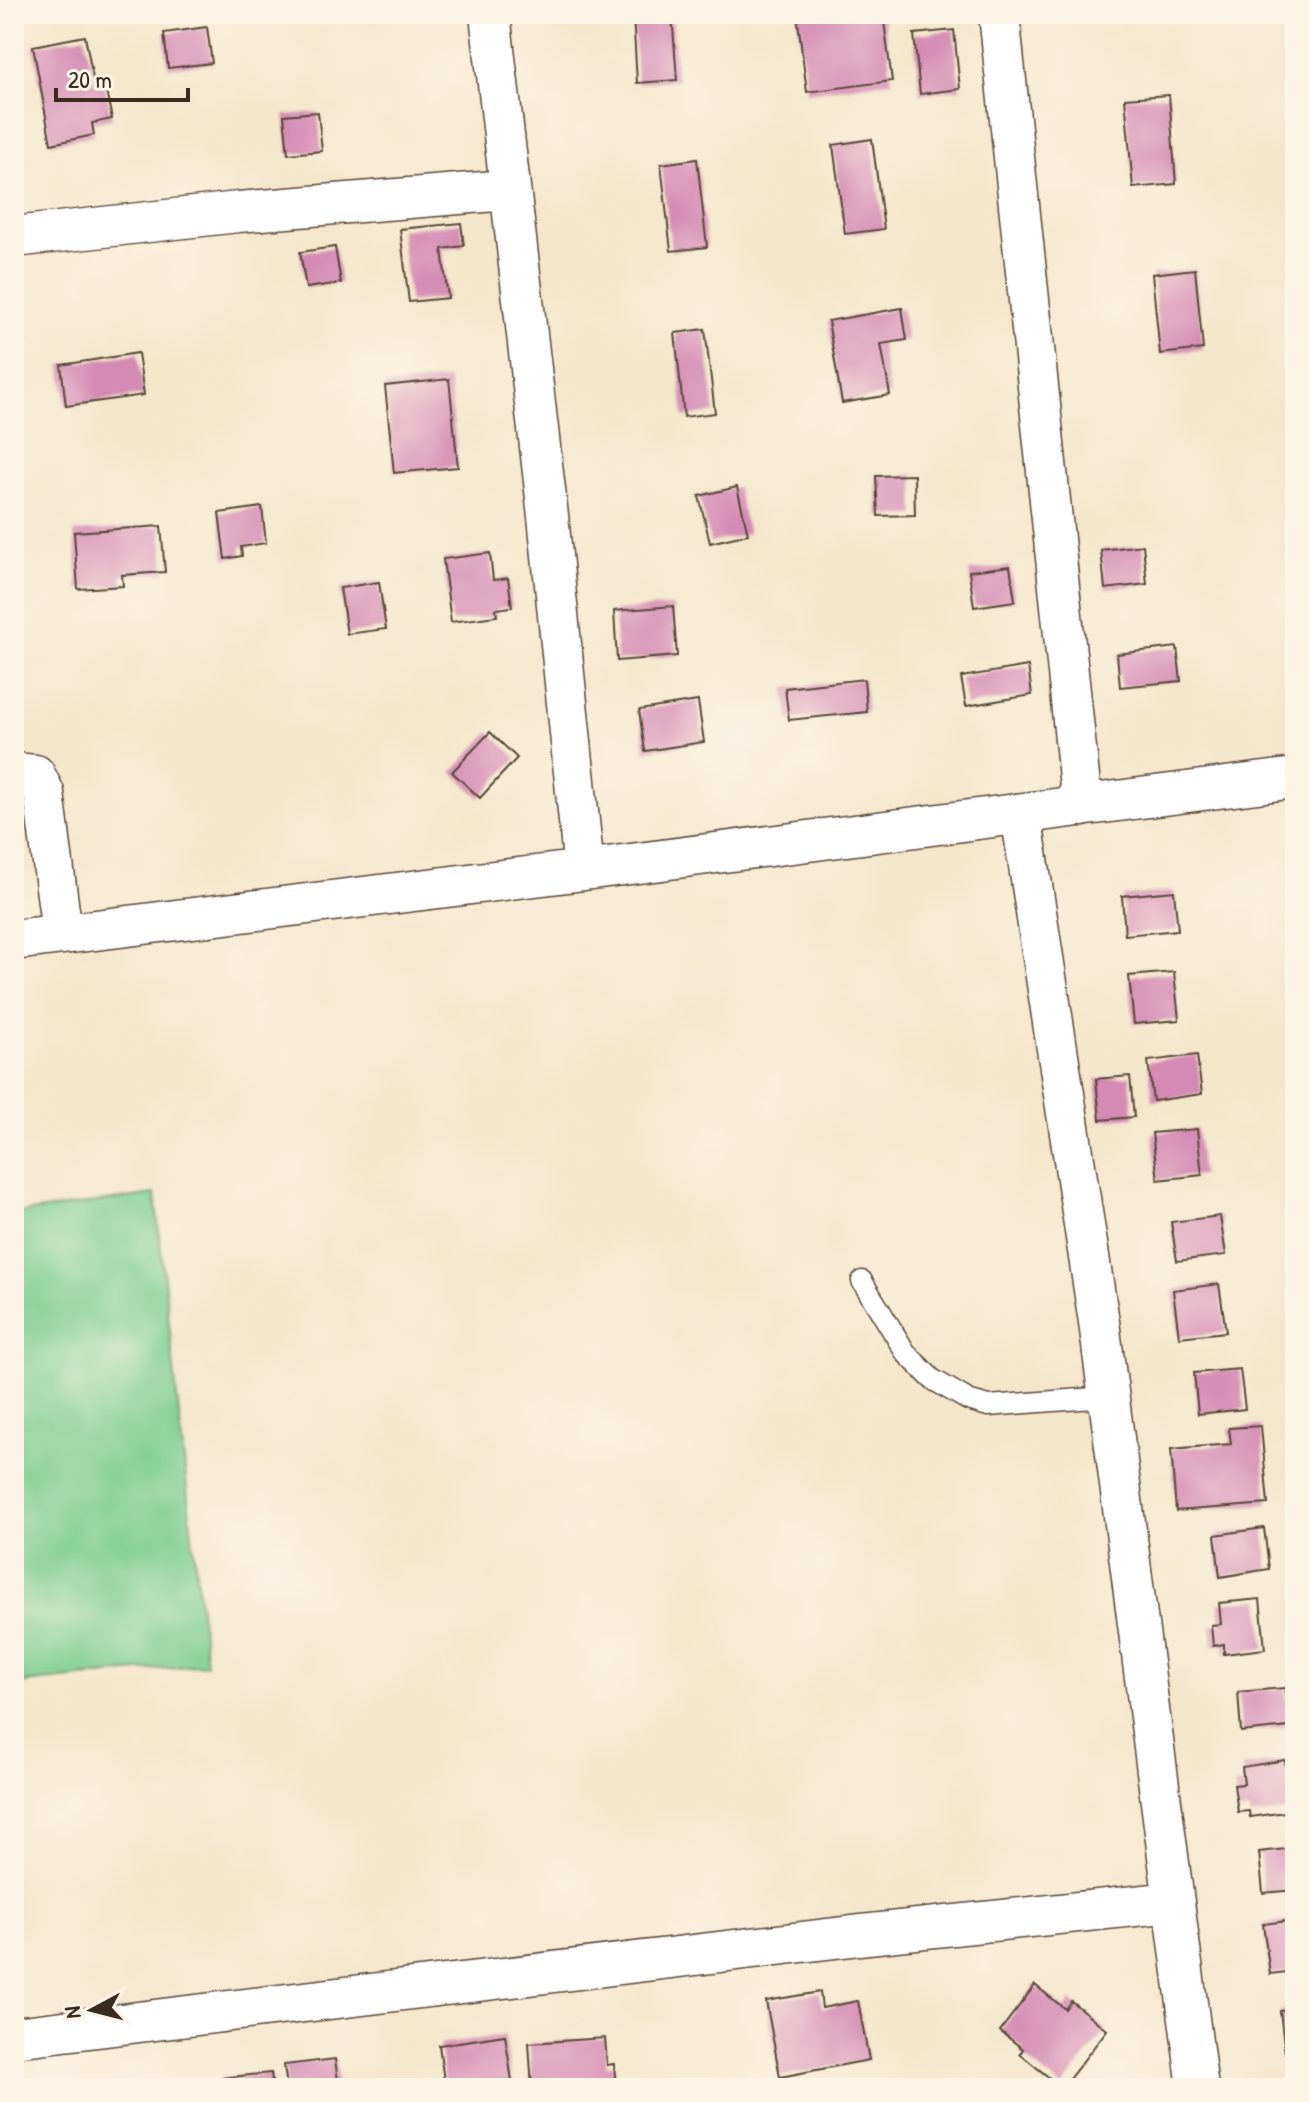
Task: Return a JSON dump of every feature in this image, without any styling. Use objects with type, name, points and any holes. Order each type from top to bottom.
[{"type":"street","points":[[490,14],[548,516],[584,870]]},
{"type":"street","points":[[999,14],[1082,806]]},
{"type":"street","points":[[14,237],[238,212],[508,190]]},
{"type":"street","points":[[14,773],[35,775],[44,793],[62,934]]},
{"type":"street","points":[[14,940],[1295,778]]},
{"type":"street","points":[[1021,814],[1108,1397],[1198,2088]]},
{"type":"street","points":[[14,2037],[860,1935],[1173,1902]]},
{"type":"lane","points":[[862,1281],[906,1353],[932,1379],[968,1400],[988,1406],[1108,1397]]},
{"type":"green space","points":[[155,1194],[206,1664],[14,1684],[14,1214]]},
{"type":"building","points":[[633,14],[672,14],[677,80],[637,83]]},
{"type":"building","points":[[797,14],[883,14],[892,81],[807,92]]},
{"type":"building","points":[[207,27],[212,63],[168,68],[164,33]]},
{"type":"building","points":[[954,30],[960,89],[920,94],[914,34]]},
{"type":"building","points":[[85,36],[94,84],[104,82],[112,119],[92,123],[94,135],[51,144],[33,46]]},
{"type":"building","points":[[1169,95],[1176,184],[1133,188],[1125,98]]},
{"type":"building","points":[[318,112],[322,151],[288,154],[284,115]]},
{"type":"building","points":[[872,139],[884,229],[845,234],[833,145]]},
{"type":"building","points":[[697,159],[707,247],[671,251],[661,164]]},
{"type":"building","points":[[461,223],[464,246],[442,249],[448,298],[409,302],[400,229]]},
{"type":"building","points":[[335,247],[341,283],[306,288],[300,252]]},
{"type":"building","points":[[1195,269],[1203,349],[1160,354],[1152,274]]},
{"type":"building","points":[[902,308],[907,340],[881,344],[890,395],[842,403],[828,321]]},
{"type":"building","points":[[705,329],[715,413],[684,417],[675,333]]},
{"type":"building","points":[[138,353],[144,395],[66,406],[61,365]]},
{"type":"building","points":[[449,379],[458,467],[394,473],[385,386]]},
{"type":"building","points":[[914,475],[915,515],[878,516],[876,476]]},
{"type":"building","points":[[737,487],[748,534],[710,543],[699,496]]},
{"type":"building","points":[[262,507],[266,543],[241,547],[242,556],[225,559],[219,513]]},
{"type":"building","points":[[161,526],[165,572],[122,575],[123,586],[78,589],[74,532]]},
{"type":"building","points":[[1143,545],[1147,584],[1105,589],[1101,550]]},
{"type":"building","points":[[490,553],[493,580],[508,578],[512,607],[496,609],[497,616],[451,622],[443,559]]},
{"type":"building","points":[[1010,566],[1015,601],[974,607],[969,571]]},
{"type":"building","points":[[379,582],[386,629],[347,634],[340,588]]},
{"type":"building","points":[[673,606],[677,656],[617,661],[614,611]]},
{"type":"building","points":[[1177,647],[1181,681],[1120,687],[1117,654]]},
{"type":"building","points":[[1028,666],[1032,695],[966,706],[961,677]]},
{"type":"building","points":[[864,679],[867,712],[789,720],[785,688]]},
{"type":"building","points":[[698,701],[704,742],[645,751],[639,710]]},
{"type":"building","points":[[490,732],[517,758],[480,798],[452,772]]},
{"type":"building","points":[[1174,891],[1178,930],[1125,935],[1122,896]]},
{"type":"building","points":[[1174,972],[1179,1020],[1134,1024],[1129,976]]},
{"type":"building","points":[[1197,1055],[1202,1094],[1153,1101],[1148,1061]]},
{"type":"building","points":[[1130,1076],[1134,1117],[1100,1120],[1096,1079]]},
{"type":"building","points":[[1197,1129],[1202,1175],[1158,1180],[1152,1133]]},
{"type":"building","points":[[1220,1216],[1226,1255],[1177,1261],[1171,1222]]},
{"type":"building","points":[[1219,1284],[1226,1332],[1179,1337],[1173,1290]]},
{"type":"building","points":[[1240,1369],[1245,1409],[1198,1414],[1194,1373]]},
{"type":"building","points":[[1261,1426],[1268,1504],[1176,1511],[1171,1449],[1231,1444],[1229,1428]]},
{"type":"building","points":[[1264,1528],[1269,1569],[1220,1577],[1215,1535]]},
{"type":"building","points":[[1260,1599],[1265,1649],[1224,1654],[1224,1644],[1213,1646],[1211,1625],[1221,1624],[1219,1603]]},
{"type":"building","points":[[1285,1688],[1289,1727],[1241,1732],[1238,1692]]},
{"type":"building","points":[[1285,1760],[1292,1811],[1250,1817],[1249,1811],[1238,1812],[1234,1785],[1244,1784],[1242,1767]]},
{"type":"building","points":[[1295,1848],[1295,1890],[1263,1893],[1259,1852]]},
{"type":"building","points":[[1295,1920],[1295,1971],[1270,1974],[1263,1924]]},
{"type":"building","points":[[1035,1985],[1065,2009],[1071,2001],[1107,2030],[1062,2088],[1020,2054],[1023,2049],[1000,2031]]},
{"type":"building","points":[[820,1992],[822,2008],[858,2001],[869,2060],[780,2077],[766,2001]]},
{"type":"building","points":[[1295,2009],[1295,2052],[1285,2053],[1280,2011]]},
{"type":"building","points":[[505,2035],[513,2088],[445,2088],[439,2045]]},
{"type":"building","points":[[605,2038],[607,2065],[614,2064],[616,2088],[532,2088],[529,2043]]},
{"type":"building","points":[[335,2059],[339,2088],[287,2088],[284,2065]]},
{"type":"building","points":[[271,2073],[273,2088],[221,2088],[220,2078]]}]
